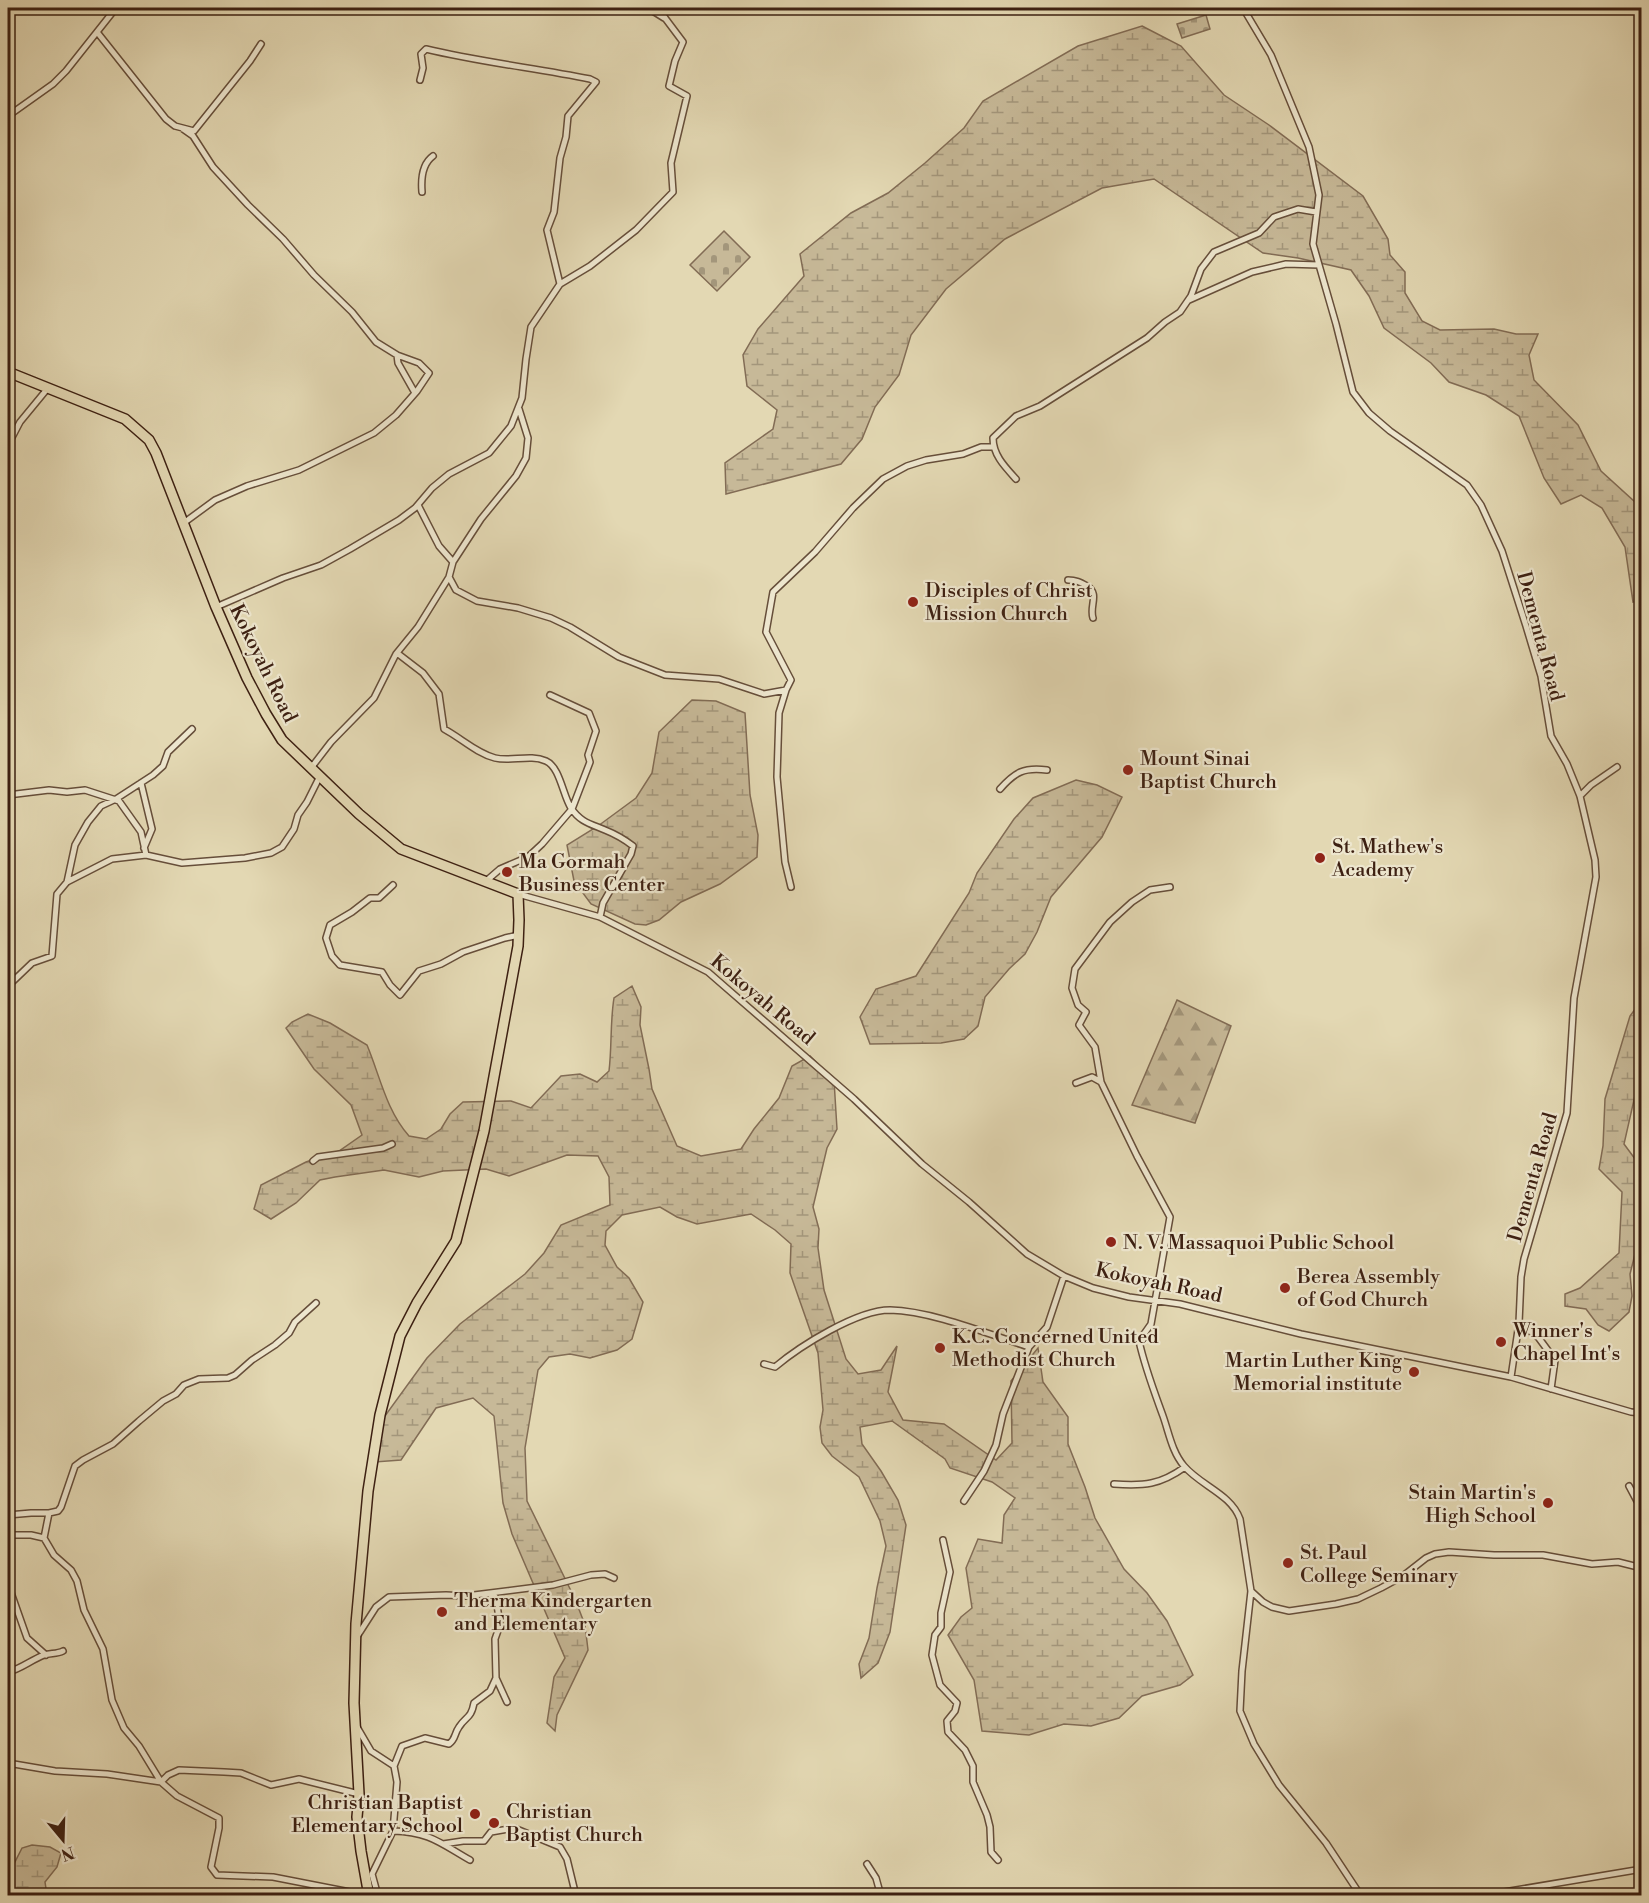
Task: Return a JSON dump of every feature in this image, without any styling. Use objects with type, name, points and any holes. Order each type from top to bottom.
[{"type":"main road","name":"Kokoyah Road","points":[[8,372],[125,419],[144,435],[156,453],[185,522],[216,607],[247,678],[282,740],[371,825],[401,849],[518,894]]},
{"type":"main road","points":[[372,1895],[357,1817],[359,1794],[355,1724],[355,1639],[368,1491],[380,1415],[400,1336],[417,1303],[456,1241],[484,1131],[519,935],[518,894]]},
{"type":"street","points":[[8,116],[53,84],[116,8]]},
{"type":"street","points":[[648,8],[665,18]]},
{"type":"street","points":[[216,607],[321,564],[399,520],[418,505],[432,488],[449,474],[489,453],[511,426],[522,398],[525,359],[531,327],[560,284],[590,266],[636,230],[673,192],[672,163],[687,96],[669,86],[675,61],[684,42],[659,8]]},
{"type":"street","name":"Dementa Road","points":[[1243,8],[1271,55],[1309,147],[1319,195],[1313,244],[1353,392],[1369,413],[1390,431],[1467,485],[1481,505],[1502,551],[1541,676],[1551,736],[1567,764],[1580,796],[1595,860],[1596,877],[1574,998],[1568,1113],[1524,1258],[1520,1323],[1511,1377]]},
{"type":"street","points":[[97,32],[166,119],[193,136],[213,167],[352,312],[376,342],[396,355],[419,363],[429,373],[396,415],[374,433],[299,470],[247,486],[215,500],[185,522]]},
{"type":"street","points":[[183,129],[194,130],[261,44]]},
{"type":"street","points":[[420,80],[423,68],[422,54],[426,50],[530,67],[596,82],[568,116],[566,136],[558,168],[554,212],[547,230],[560,284]]},
{"type":"street","points":[[423,192],[421,180],[429,159],[433,156]]},
{"type":"street","points":[[1016,479],[993,447],[993,438],[1016,416],[1040,406],[1147,338],[1180,312],[1201,269],[1214,252],[1259,233],[1274,217],[1299,209],[1316,212]]},
{"type":"street","points":[[1187,301],[1252,272],[1286,264],[1319,265]]},
{"type":"street","points":[[396,355],[415,393]]},
{"type":"street","points":[[8,445],[20,422],[48,388]]},
{"type":"street","points":[[311,768],[331,742],[374,698],[397,653],[418,627],[449,577],[453,562],[481,519],[516,476],[526,458],[528,438],[518,408]]},
{"type":"street","points":[[791,887],[785,862],[777,777],[779,713],[791,680],[766,632],[772,592],[820,546],[883,478],[907,466],[926,460],[963,454],[981,447],[993,447]]},
{"type":"street","points":[[418,505],[439,546],[453,562]]},
{"type":"street","points":[[449,577],[456,590],[477,601],[518,608],[551,618],[619,657],[665,675],[719,679],[764,694],[786,690]]},
{"type":"street","points":[[1068,580],[1078,580],[1091,589],[1094,596],[1091,613],[1093,618]]},
{"type":"street","points":[[397,653],[423,673],[439,694],[444,729],[481,753],[498,759],[545,760],[552,765],[572,809],[585,823],[606,830],[633,846],[632,854],[603,903],[600,917]]},
{"type":"street","points":[[485,882],[500,869],[528,857],[542,844],[572,809],[590,762],[588,755],[596,731],[589,713],[550,695]]},
{"type":"street","points":[[67,882],[79,836],[101,806],[141,783],[163,766],[168,752],[192,729]]},
{"type":"street","points":[[1580,796],[1591,785],[1617,767]]},
{"type":"street","points":[[1000,789],[1015,775],[1032,768],[1047,770]]},
{"type":"street","points":[[8,986],[32,963],[52,956],[57,894],[67,882],[112,859],[146,855],[182,863],[245,858],[271,853],[282,847],[294,829],[298,815],[320,776]]},
{"type":"street","points":[[141,783],[152,829],[144,848]]},
{"type":"street","points":[[8,795],[49,790],[66,792],[86,790],[116,799],[120,801],[141,831],[146,855]]},
{"type":"street","points":[[393,885],[379,898],[369,898],[352,912],[330,925],[326,938],[332,956],[340,965],[382,972],[400,995],[419,971],[441,964],[463,952],[519,935]]},
{"type":"street","points":[[1170,887],[1150,890],[1132,902],[1110,922],[1076,969],[1072,988],[1078,1005],[1086,1012],[1078,1025],[1095,1047],[1101,1082],[1170,1217],[1151,1324],[1139,1341],[1152,1391],[1163,1415],[1172,1446],[1185,1467],[1236,1508],[1240,1519],[1251,1592],[1240,1712],[1254,1744],[1279,1785],[1326,1843],[1361,1896]]},
{"type":"street","name":"Kokoyah Road","points":[[518,894],[600,917],[708,972],[854,1099],[922,1164],[1027,1254],[1064,1276],[1093,1288],[1129,1297],[1155,1300],[1301,1334],[1511,1377],[1630,1412],[1641,1413]]},
{"type":"street","points":[[1076,1083],[1092,1077],[1101,1082]]},
{"type":"street","points":[[313,1161],[318,1157],[383,1148],[392,1144]]},
{"type":"street","points":[[964,1502],[984,1471],[996,1445],[1003,1414],[1029,1347],[1047,1327],[1064,1276]]},
{"type":"street","points":[[8,1515],[58,1511],[75,1466],[82,1460],[113,1444],[163,1401],[176,1394],[184,1385],[199,1379],[228,1378],[235,1375],[289,1333],[295,1322],[316,1303]]},
{"type":"street","points":[[764,1364],[775,1367],[820,1337],[859,1316],[889,1310],[948,1321],[1029,1347]]},
{"type":"street","points":[[1520,1323],[1538,1337],[1555,1360],[1551,1389]]},
{"type":"street","points":[[1114,1484],[1136,1486],[1163,1481],[1185,1467]]},
{"type":"street","points":[[1629,1486],[1637,1501],[1641,1502]]},
{"type":"street","points":[[49,1513],[44,1538],[54,1555],[71,1570],[77,1581],[84,1610],[103,1649],[106,1677],[118,1717],[124,1728],[139,1746],[161,1782],[177,1796],[219,1818],[211,1868],[217,1875],[273,1877],[372,1895],[372,1874],[393,1831],[398,1782],[393,1766],[371,1751],[355,1724]]},
{"type":"street","points":[[8,1535],[31,1535],[44,1538]]},
{"type":"street","points":[[943,1540],[950,1572],[941,1613],[941,1627],[935,1635],[932,1655],[939,1685],[957,1703],[955,1711],[947,1721],[948,1732],[965,1750],[973,1766],[973,1782],[989,1821],[991,1852],[998,1860]]},
{"type":"street","points":[[1251,1592],[1272,1607],[1289,1611],[1336,1604],[1358,1599],[1374,1592],[1403,1576],[1426,1558],[1449,1552],[1494,1556],[1543,1555],[1592,1564],[1618,1562],[1640,1569]]},
{"type":"street","points":[[355,1639],[376,1607],[390,1597],[446,1594],[466,1596],[553,1585],[591,1575],[605,1574],[614,1578]]},
{"type":"street","points":[[8,1584],[27,1638],[46,1654]]},
{"type":"street","points":[[492,1593],[496,1598],[500,1625],[495,1640],[496,1678],[507,1702]]},
{"type":"street","points":[[8,1672],[46,1654],[57,1654],[63,1651]]},
{"type":"street","points":[[393,1766],[402,1746],[425,1738],[449,1744],[455,1740],[460,1725],[472,1715],[474,1703],[490,1691],[496,1678]]},
{"type":"street","points":[[8,1763],[55,1771],[107,1774],[161,1782]]},
{"type":"street","points":[[161,1782],[168,1775],[179,1770],[241,1773],[271,1785],[299,1779],[359,1794]]},
{"type":"street","points":[[443,1844],[463,1840],[484,1841],[491,1832],[514,1828],[560,1847],[567,1859],[576,1896]]},
{"type":"street","points":[[393,1831],[418,1833],[471,1860]]},
{"type":"street","points":[[867,1864],[876,1878],[881,1896]]},
{"type":"street","points":[[1480,1896],[1641,1869]]},
{"type":"green space","points":[[1206,15],[1210,29],[1182,38],[1177,24]]},
{"type":"green space","points":[[1142,26],[1181,46],[1224,95],[1269,125],[1363,196],[1388,239],[1390,255],[1405,272],[1405,293],[1422,321],[1440,330],[1494,329],[1516,334],[1538,334],[1529,355],[1534,380],[1578,425],[1601,471],[1634,501],[1641,503],[1641,600],[1633,602],[1625,547],[1602,508],[1581,495],[1561,504],[1544,478],[1519,416],[1486,395],[1449,382],[1431,363],[1384,328],[1369,296],[1351,270],[1263,253],[1154,179],[1102,188],[1005,239],[946,289],[911,335],[899,375],[875,407],[862,439],[841,464],[726,494],[725,463],[773,429],[777,410],[747,386],[743,355],[758,329],[804,276],[800,254],[851,213],[888,193],[925,163],[964,128],[983,101],[1078,46]]},
{"type":"green space","points":[[724,231],[750,257],[717,291],[690,265]]},
{"type":"green space","points":[[692,700],[716,701],[745,713],[750,795],[758,835],[757,857],[720,884],[681,902],[659,920],[646,925],[635,924],[591,904],[574,881],[567,845],[636,798],[652,773],[659,732]]},
{"type":"green space","points":[[1076,780],[1097,785],[1122,797],[1102,837],[1051,897],[1025,954],[985,997],[978,1026],[964,1039],[941,1043],[870,1044],[860,1017],[876,989],[916,976],[969,893],[977,873],[1014,819],[1033,798]]},
{"type":"green space","points":[[632,986],[641,1007],[640,1025],[652,1089],[677,1146],[701,1156],[741,1149],[779,1098],[792,1066],[810,1056],[834,1080],[837,1129],[827,1148],[813,1207],[819,1229],[818,1248],[824,1290],[846,1359],[858,1374],[881,1370],[897,1346],[888,1392],[903,1420],[944,1424],[996,1460],[1012,1443],[1011,1381],[1038,1348],[1043,1382],[1068,1417],[1068,1444],[1095,1518],[1124,1569],[1147,1593],[1167,1621],[1193,1675],[1180,1685],[1142,1696],[1119,1718],[1091,1726],[1064,1724],[1029,1735],[982,1731],[974,1680],[948,1635],[961,1617],[972,1608],[966,1568],[978,1539],[1002,1543],[1004,1515],[1015,1498],[992,1482],[950,1468],[945,1459],[892,1421],[860,1427],[862,1444],[898,1500],[906,1525],[890,1632],[878,1663],[861,1678],[859,1664],[869,1638],[886,1546],[880,1521],[859,1477],[832,1456],[822,1443],[820,1427],[823,1410],[818,1353],[790,1273],[791,1244],[751,1214],[697,1224],[677,1217],[660,1207],[622,1215],[606,1231],[605,1245],[617,1267],[629,1278],[643,1302],[632,1339],[617,1350],[590,1358],[570,1354],[549,1357],[538,1370],[525,1448],[527,1501],[575,1599],[585,1625],[588,1650],[557,1715],[555,1731],[547,1723],[554,1677],[565,1658],[512,1534],[503,1503],[494,1416],[473,1398],[436,1408],[401,1460],[375,1462],[382,1420],[427,1358],[460,1324],[525,1274],[544,1253],[561,1225],[610,1205],[609,1177],[598,1156],[567,1155],[509,1176],[486,1169],[443,1171],[419,1177],[384,1170],[335,1177],[320,1180],[296,1203],[271,1219],[254,1209],[261,1185],[306,1162],[339,1151],[362,1135],[351,1105],[314,1069],[286,1028],[292,1022],[308,1014],[330,1023],[367,1045],[389,1104],[401,1126],[409,1136],[426,1139],[441,1129],[450,1114],[463,1102],[511,1101],[531,1108],[561,1076],[580,1074],[597,1082],[609,1071],[614,998]]},
{"type":"green space","points":[[1177,1000],[1231,1026],[1195,1123],[1132,1105]]},
{"type":"green space","points":[[1641,1001],[1641,1069],[1624,1144],[1641,1167],[1640,1234],[1630,1274],[1632,1296],[1629,1312],[1609,1331],[1598,1325],[1586,1309],[1565,1306],[1565,1294],[1580,1288],[1619,1253],[1622,1192],[1599,1169],[1603,1146],[1605,1099],[1630,1016]]},
{"type":"green space","points":[[32,1845],[50,1847],[61,1853],[57,1867],[45,1882],[47,1895],[16,1895],[12,1888],[11,1871],[22,1848]]},
{"type":"place","name":"Disciples of Christ Mission Church","points":[[913,602]]},
{"type":"place","name":"Mount Sinai Baptist Church","points":[[1128,770]]},
{"type":"place","name":"St. Mathew's Academy","points":[[1320,858]]},
{"type":"place","name":"Ma Gormah Business Center","points":[[507,872]]},
{"type":"place","name":"N. V. Massaquoi Public School","points":[[1111,1242]]},
{"type":"place","name":"Berea Assembly of God Church","points":[[1285,1288]]},
{"type":"place","name":"Winner's Chapel Int's","points":[[1501,1342]]},
{"type":"place","name":"K.C. Concerned United Methodist Church","points":[[940,1348]]},
{"type":"place","name":"Martin Luther King Memorial institute","points":[[1414,1372]]},
{"type":"place","name":"Stain Martin's High School","points":[[1548,1503]]},
{"type":"place","name":"St. Paul College Seminary","points":[[1288,1563]]},
{"type":"place","name":"Therma Kindergarten and Elementary","points":[[442,1612]]},
{"type":"place","name":"Christian Baptist Elementary School","points":[[475,1814]]},
{"type":"place","name":"Christian Baptist Church","points":[[494,1823]]}]
